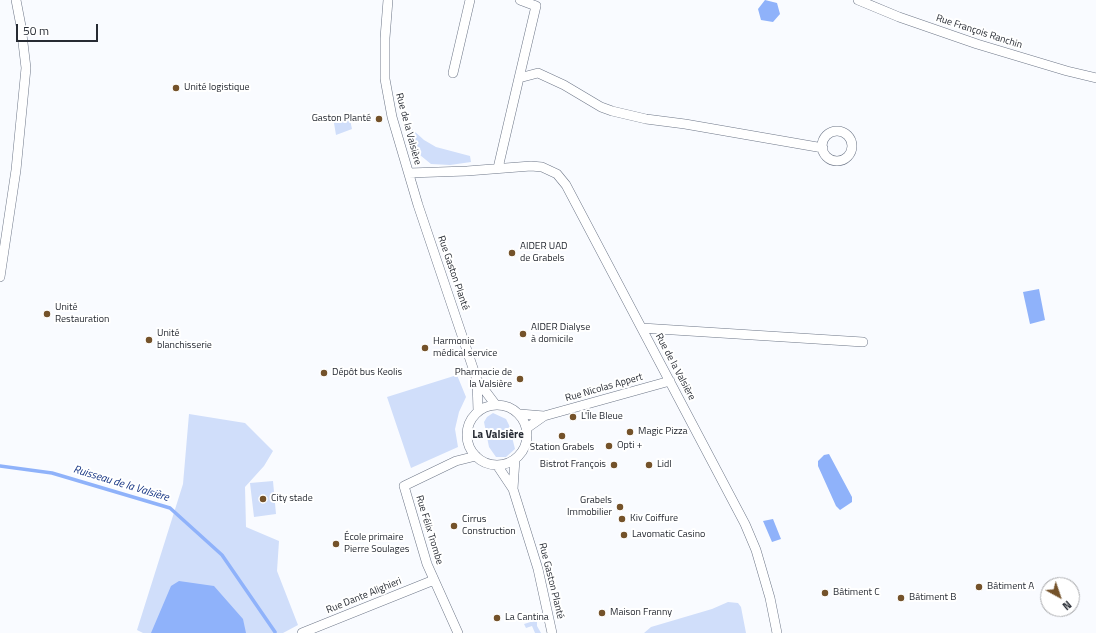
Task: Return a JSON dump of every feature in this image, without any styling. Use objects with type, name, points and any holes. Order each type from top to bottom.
[{"type":"street","points":[[0,277],[16,170],[26,68],[16,0]]},
{"type":"street","name":"Rue de la Valsière","points":[[388,0],[385,38],[385,79],[392,117],[409,173],[531,166],[542,167],[557,174],[566,185],[745,524],[756,550],[770,598],[777,633]]},
{"type":"street","points":[[454,73],[470,0]]},
{"type":"street","points":[[498,168],[521,64],[536,6],[520,0]]},
{"type":"street","name":"Rue François Ranchin","points":[[858,0],[899,17],[977,44],[1067,71],[1096,78]]},
{"type":"street","points":[[519,78],[538,73],[564,85],[601,107],[646,119],[684,124],[822,148]]},
{"type":"street","name":"Rue Gaston Planté","points":[[409,173],[418,205],[477,380],[478,411]]},
{"type":"street","points":[[642,328],[863,342]]},
{"type":"street","name":"Rue Gaston Planté","points":[[477,380],[495,404]]},
{"type":"street","name":"Rue Nicolas Appert","points":[[527,428],[544,416],[670,381]]},
{"type":"street","points":[[495,404],[504,405],[520,414],[527,428],[526,446],[521,453],[515,459],[506,464],[497,465],[482,461],[476,456],[469,445],[467,436],[468,426],[478,411],[495,404]]},
{"type":"street","name":"Rue Nicolas Appert","points":[[520,414],[544,416]]},
{"type":"street","name":"Rue Félix Trombe","points":[[456,461],[469,445]]},
{"type":"street","name":"Rue Félix Trombe","points":[[458,633],[427,564],[404,486],[456,461],[476,456]]},
{"type":"street","name":"Rue Gaston Planté","points":[[513,489],[515,459]]},
{"type":"street","name":"Rue Gaston Planté","points":[[497,465],[513,489],[538,569],[552,633]]},
{"type":"street","name":"Rue Dante Alighieri","points":[[302,633],[434,580]]},
{"type":"shaded area","points":[[349,115],[352,129],[336,135],[333,117]]},
{"type":"shaded area","points":[[402,120],[424,140],[436,147],[470,156],[471,162],[450,165],[431,164],[415,151],[410,143]]},
{"type":"shaded area","points":[[457,375],[466,397],[459,412],[455,429],[458,447],[411,468],[387,397]]},
{"type":"shaded area","points":[[493,413],[506,419],[509,425],[515,449],[506,457],[496,457],[489,447],[484,422],[487,417]]},
{"type":"shaded area","points":[[189,414],[245,423],[273,451],[264,466],[245,487],[246,527],[279,541],[277,571],[298,625],[283,633],[143,633],[137,630],[183,484]]},
{"type":"shaded area","name":"City stade","points":[[273,481],[276,514],[254,517],[250,483]]},
{"type":"shaded area","points":[[728,602],[738,603],[741,607],[746,633],[644,633],[651,627],[712,609]]},
{"type":"shaded area","points":[[537,620],[537,626],[541,633],[535,633],[532,626],[526,628],[524,624]]},
{"type":"water","points":[[765,0],[777,3],[780,14],[773,22],[761,20],[758,9]]},
{"type":"water","points":[[1039,289],[1045,320],[1030,324],[1023,292]]},
{"type":"water","points":[[829,454],[852,497],[852,502],[840,510],[836,506],[818,466],[818,461],[824,455]]},
{"type":"water","points":[[773,519],[781,539],[772,542],[763,521]]},
{"type":"water","points":[[179,581],[214,586],[243,619],[246,633],[151,633],[171,586]]},
{"type":"waterway","name":"Ruisseau de la Valsière","points":[[0,466],[52,473],[170,508],[222,555],[275,632]]},
{"type":"place","name":"Unité logistique","points":[[176,88]]},
{"type":"place","name":"Gaston Planté","points":[[379,119]]},
{"type":"place","name":"AIDER UAD de Grabels","points":[[512,253]]},
{"type":"place","name":"Unité Restauration","points":[[47,314]]},
{"type":"place","name":"AIDER Dialyse à domicile","points":[[523,334]]},
{"type":"place","name":"Unité blanchisserie","points":[[149,340]]},
{"type":"place","name":"Harmonie médical service","points":[[425,348]]},
{"type":"place","name":"Dépôt bus Keolis","points":[[324,373]]},
{"type":"place","name":"Pharmacie de la Valsière","points":[[520,379]]},
{"type":"place","name":"L'Île Bleue","points":[[573,417]]},
{"type":"place","name":"Magic Pizza","points":[[630,432]]},
{"type":"place","name":"Station Grabels","points":[[562,436]]},
{"type":"place","name":"Opti +","points":[[609,446]]},
{"type":"place","name":"Bistrot François","points":[[614,465]]},
{"type":"place","name":"Lidl","points":[[649,465]]},
{"type":"place","name":"City stade","points":[[263,499]]},
{"type":"place","name":"Grabels Immobilier","points":[[620,507]]},
{"type":"place","name":"Kiv Coiffure","points":[[622,519]]},
{"type":"place","name":"Cirrus Construction","points":[[454,526]]},
{"type":"place","name":"Lavomatic Casino","points":[[624,535]]},
{"type":"place","name":"École primaire Pierre Soulages","points":[[336,544]]},
{"type":"place","name":"Bâtiment A","points":[[979,587]]},
{"type":"place","name":"Bâtiment C","points":[[825,593]]},
{"type":"place","name":"Bâtiment B","points":[[901,598]]},
{"type":"place","name":"Maison Franny","points":[[602,613]]},
{"type":"place","name":"La Cantina","points":[[497,618]]},
{"type":"district","name":"La Valsière","points":[[498,435]]}]
